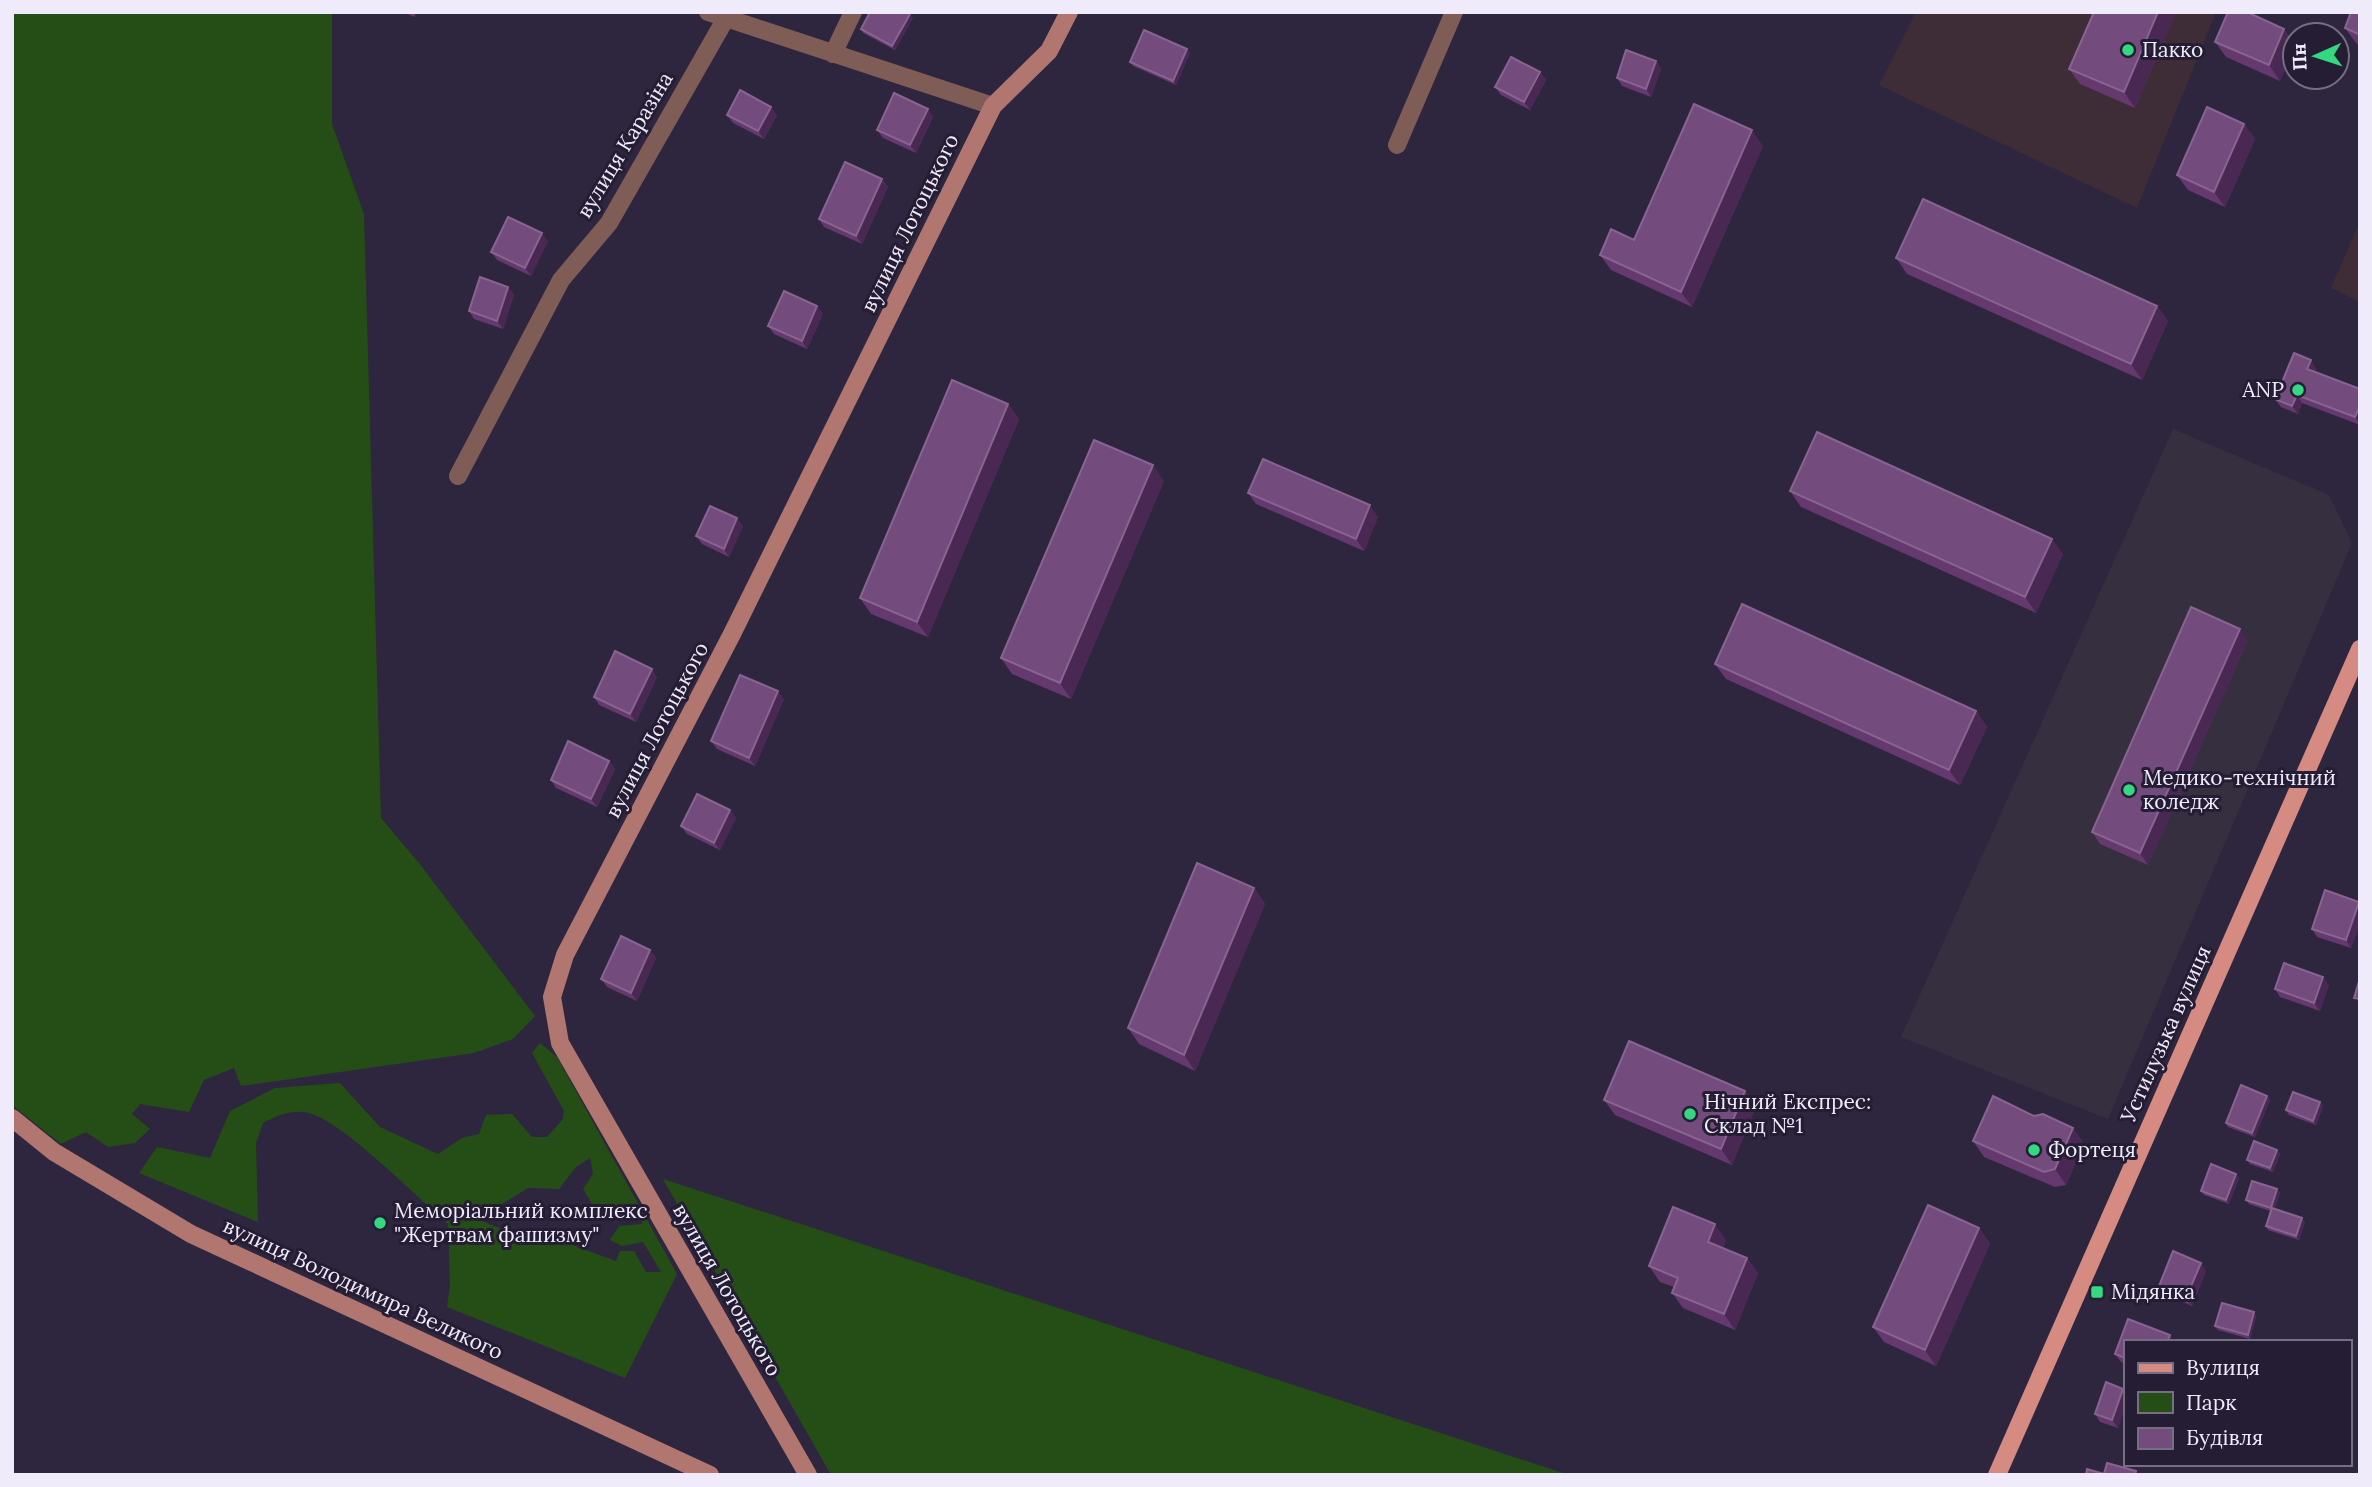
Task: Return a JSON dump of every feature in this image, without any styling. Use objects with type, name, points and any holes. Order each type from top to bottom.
[{"type":"main road","name":"Устилузька вулиця","points":[[1997,1475],[2360,649]]},
{"type":"street","points":[[708,12],[993,106]]},
{"type":"street","points":[[833,54],[853,12]]},
{"type":"street","name":"вулиця Лотоцького","points":[[808,1475],[561,1043],[552,997],[565,955],[732,635],[993,106],[1049,51],[1069,12]]},
{"type":"street","points":[[1398,145],[1454,12]]},
{"type":"street","name":"вулиця Каразіна","points":[[458,476],[561,280],[609,223],[726,18]]},
{"type":"street","name":"вулиця Володимира Великого","points":[[12,1118],[54,1152],[191,1234],[710,1475]]},
{"type":"shaded area","points":[[1916,12],[2216,12],[2137,208],[1879,85]]},
{"type":"shaded area","points":[[2360,221],[2360,302],[2331,288]]},
{"type":"shaded area","name":"Медико-технічний коледж","points":[[2173,429],[2329,495],[2352,543],[2108,1119],[1901,1037]]},
{"type":"green space","points":[[12,12],[332,12],[332,124],[364,214],[381,818],[419,863],[535,1016],[513,1039],[474,1053],[241,1086],[234,1068],[204,1080],[189,1112],[140,1104],[132,1114],[150,1129],[135,1143],[108,1147],[86,1132],[61,1144],[12,1105]]},
{"type":"green space","points":[[540,1043],[557,1057],[677,1274],[625,1378],[447,1307],[450,1285],[448,1224],[360,1145],[341,1130],[309,1113],[285,1114],[263,1123],[256,1143],[258,1222],[139,1173],[157,1147],[210,1158],[230,1111],[275,1088],[340,1083],[380,1127],[438,1154],[462,1138],[479,1134],[486,1115],[512,1114],[532,1137],[547,1137],[563,1119],[564,1111],[532,1053]],"holes":[[[590,1158],[593,1174],[583,1189],[592,1204],[632,1207],[643,1224],[619,1226],[610,1240],[622,1246],[643,1242],[661,1272],[646,1272],[634,1251],[620,1251],[616,1261],[531,1230],[509,1232],[477,1219],[528,1188],[559,1189],[576,1167]]]},
{"type":"green space","points":[[663,1179],[1569,1475],[831,1475]]},
{"type":"building","points":[[870,12],[910,14],[892,46],[861,29]]},
{"type":"building","name":"Пакко","points":[[2094,12],[2158,12],[2124,92],[2069,69]]},
{"type":"building","points":[[2228,12],[2247,12],[2281,28],[2281,36],[2269,65],[2215,42]]},
{"type":"building","points":[[2351,12],[2360,12],[2358,34],[2351,31],[2351,21],[2348,21]]},
{"type":"building","points":[[1144,30],[1187,49],[1173,81],[1130,62]]},
{"type":"building","points":[[1626,50],[1656,61],[1646,89],[1617,78]]},
{"type":"building","points":[[1511,57],[1540,72],[1524,102],[1495,87]]},
{"type":"building","points":[[740,90],[771,107],[758,131],[727,115]]},
{"type":"building","points":[[894,93],[928,109],[910,145],[877,130]]},
{"type":"building","points":[[1694,104],[1752,130],[1681,292],[1600,255],[1611,229],[1634,240]]},
{"type":"building","points":[[2207,107],[2244,124],[2214,192],[2177,175]]},
{"type":"building","points":[[845,162],[882,179],[856,236],[819,219]]},
{"type":"building","points":[[1923,199],[2157,306],[2131,364],[1896,258]]},
{"type":"building","points":[[508,217],[542,233],[525,268],[491,252]]},
{"type":"building","points":[[480,277],[508,287],[497,321],[469,311]]},
{"type":"building","points":[[784,291],[817,306],[802,341],[768,326]]},
{"type":"building","points":[[2294,353],[2311,360],[2307,369],[2360,389],[2360,406],[2355,417],[2297,395],[2292,406],[2275,399]]},
{"type":"building","points":[[952,380],[1008,404],[917,622],[860,598]]},
{"type":"building","points":[[1817,432],[2052,539],[2025,597],[1790,491]]},
{"type":"building","points":[[1094,440],[1153,465],[1060,683],[1001,658]]},
{"type":"building","points":[[1263,459],[1370,505],[1356,539],[1248,493]]},
{"type":"building","points":[[710,506],[737,518],[724,549],[696,536]]},
{"type":"building","points":[[1742,604],[1976,711],[1949,770],[1715,664]]},
{"type":"building","points":[[2191,607],[2240,629],[2140,853],[2092,832]]},
{"type":"building","points":[[615,651],[652,669],[630,714],[594,697]]},
{"type":"building","points":[[740,675],[778,691],[749,758],[711,741]]},
{"type":"building","points":[[568,741],[609,761],[591,799],[551,780]]},
{"type":"building","points":[[697,794],[730,810],[714,843],[681,826]]},
{"type":"building","points":[[1197,863],[1254,888],[1184,1055],[1128,1028]]},
{"type":"building","points":[[2325,890],[2359,902],[2346,940],[2312,929]]},
{"type":"building","points":[[621,936],[650,950],[631,993],[601,979]]},
{"type":"building","points":[[2284,963],[2323,977],[2314,1003],[2275,989]]},
{"type":"building","points":[[2360,978],[2360,999],[2354,998]]},
{"type":"building","points":[[1629,1041],[1745,1091],[1721,1149],[1604,1100]]},
{"type":"building","points":[[2241,1085],[2267,1096],[2252,1133],[2226,1123]]},
{"type":"building","points":[[2293,1092],[2320,1102],[2313,1121],[2286,1110]]},
{"type":"building","name":"Фортеця","points":[[1993,1096],[2034,1116],[2043,1114],[2073,1128],[2055,1169],[2044,1172],[1973,1141]]},
{"type":"building","points":[[2254,1141],[2277,1150],[2270,1168],[2247,1160]]},
{"type":"building","points":[[2211,1164],[2236,1174],[2226,1200],[2201,1191]]},
{"type":"building","points":[[2252,1181],[2277,1189],[2271,1208],[2246,1200]]},
{"type":"building","points":[[1928,1205],[1979,1228],[1925,1350],[1873,1327]]},
{"type":"building","points":[[1673,1207],[1715,1224],[1708,1242],[1747,1258],[1724,1314],[1672,1293],[1678,1278],[1649,1266]]},
{"type":"building","points":[[2272,1208],[2302,1218],[2296,1236],[2266,1226]]},
{"type":"building","points":[[2173,1251],[2201,1263],[2186,1298],[2159,1286]]},
{"type":"building","points":[[2222,1303],[2254,1312],[2248,1335],[2215,1326]]},
{"type":"building","points":[[2128,1319],[2170,1335],[2168,1340],[2124,1340],[2124,1358],[2115,1354]]},
{"type":"building","points":[[2106,1382],[2123,1389],[2112,1420],[2095,1414]]},
{"type":"building","points":[[2107,1463],[2136,1471],[2135,1475],[2086,1475],[2087,1469],[2104,1474]]},
{"type":"place","name":"Пакко","points":[[2128,50]]},
{"type":"place","name":"ANP","points":[[2298,390]]},
{"type":"place","name":"Медико-технічний коледж","points":[[2129,790]]},
{"type":"place","name":"Нічний Експрес: Склад №1","points":[[1690,1114]]},
{"type":"place","name":"Фортеця","points":[[2034,1150]]},
{"type":"place","name":"Меморіальний комплекс \"Жертвам фашизму\"","points":[[380,1223]]},
{"type":"place","name":"Мідянка","points":[[2097,1292]]}]
